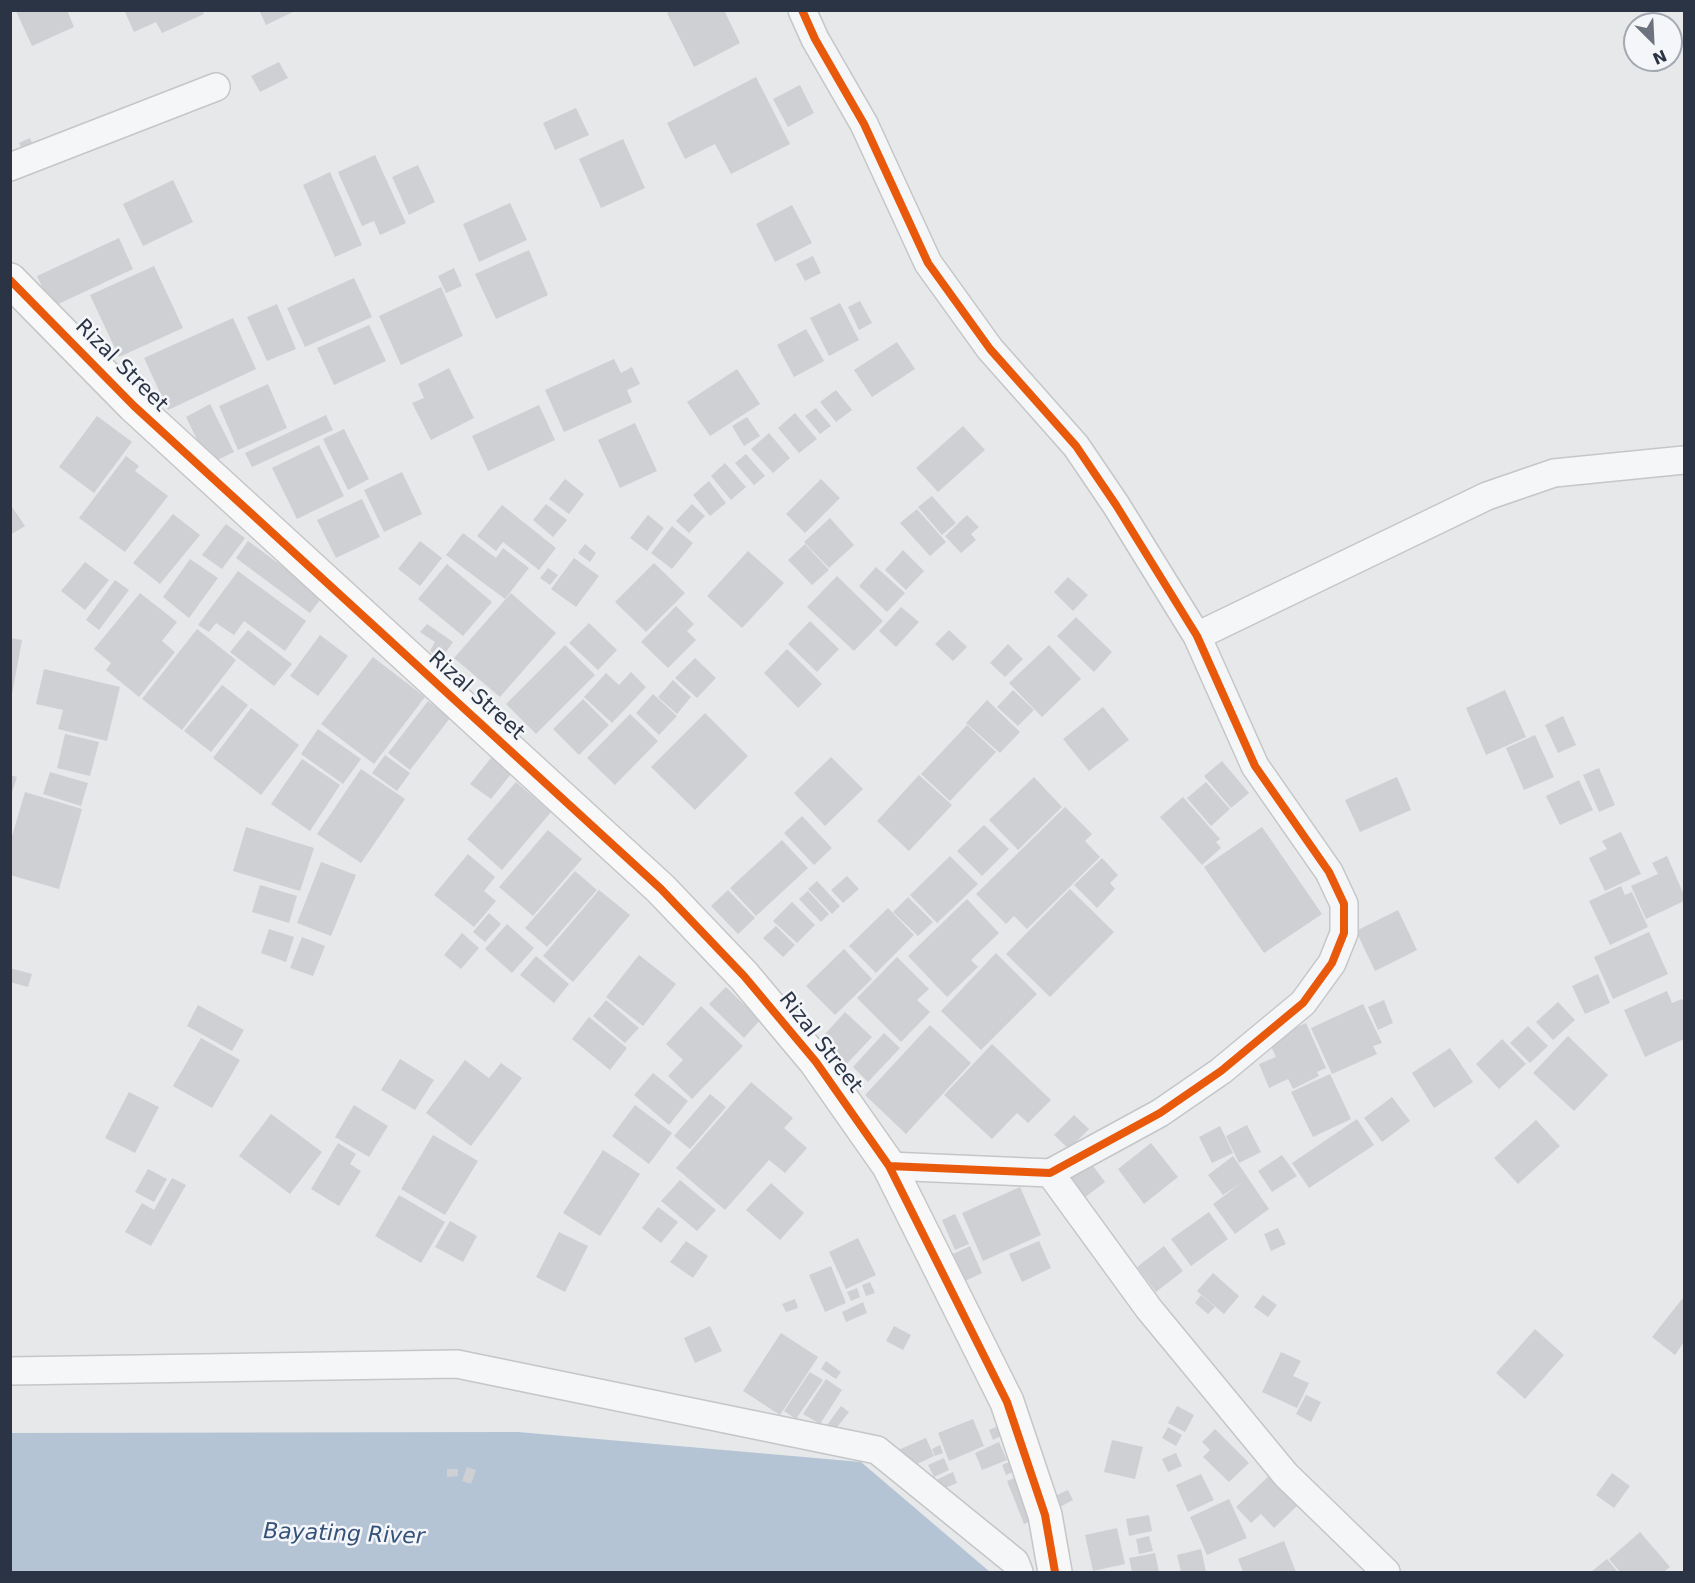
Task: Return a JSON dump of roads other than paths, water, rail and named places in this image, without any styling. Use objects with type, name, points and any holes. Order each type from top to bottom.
[{"type":"street","points":[[802,10],[815,39],[864,124],[928,263],[990,349],[1076,446],[1197,636],[1255,766],[1329,872],[1344,904],[1344,933],[1332,963],[1303,1003],[1221,1071],[1160,1113],[1050,1173],[889,1166]]},
{"type":"street","points":[[10,167],[216,87]]},
{"type":"street","name":"Rizal Street","points":[[10,280],[134,406],[661,890],[744,976],[816,1062],[889,1166],[1007,1402],[1045,1515],[1055,1572]]},
{"type":"street","points":[[1197,636],[1487,496],[1554,473],[1684,460]]},
{"type":"street","points":[[1050,1173],[1149,1309],[1286,1475],[1386,1572]]},
{"type":"street","points":[[10,1371],[457,1364],[877,1450],[1015,1563],[1019,1572]]},
{"type":"water","name":"Bayating River","points":[[518,1432],[861,1462],[990,1572],[11,1572],[10,1433]]}]
